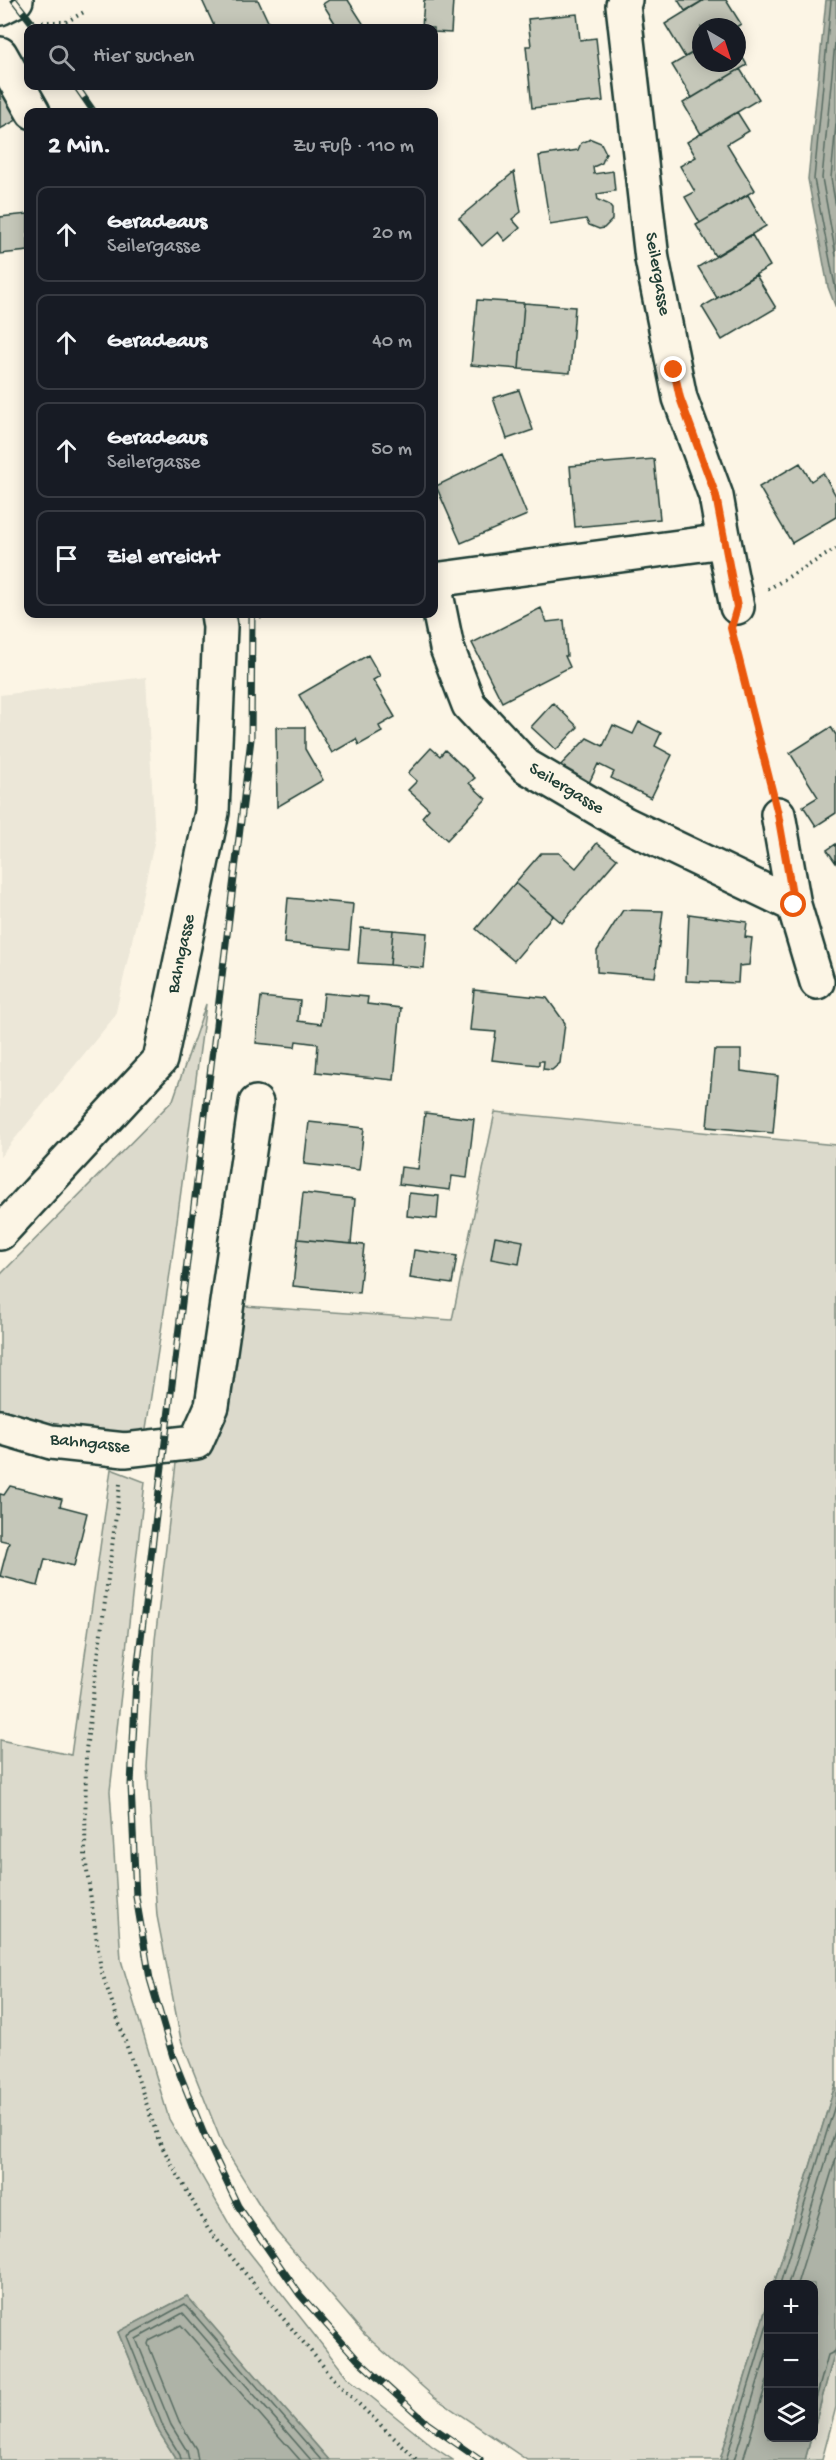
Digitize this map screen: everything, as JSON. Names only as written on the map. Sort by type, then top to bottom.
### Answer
[{"type":"street","name":"Seilergasse","points":[[625,0],[624,16],[652,259],[680,398],[716,496],[737,607]]},
{"type":"street","points":[[0,8],[26,11]]},
{"type":"street","points":[[0,54],[31,108]]},
{"type":"street","name":"Seilergasse","points":[[438,581],[724,541]]},
{"type":"street","name":"Seilergasse","points":[[438,602],[447,648],[469,705],[526,766],[625,824],[794,905]]},
{"type":"street","name":"Bahngasse","points":[[0,1233],[160,1060],[212,812],[219,620]]},
{"type":"street","points":[[778,814],[794,905],[817,982]]},
{"type":"street","name":"Bahngasse","points":[[0,1427],[51,1442],[125,1450],[196,1442],[212,1406],[256,1102]]},
{"type":"path","points":[[26,11],[66,22],[84,12]]},
{"type":"path","points":[[778,814],[731,628],[737,607],[836,549]]},
{"type":"path","points":[[219,620],[261,618]]},
{"type":"path","points":[[125,1450],[86,1750],[85,1857],[101,1970],[159,2141],[208,2229],[340,2386],[417,2460]]},
{"type":"shaded area","points":[[146,677],[155,839],[115,1016],[0,1157],[0,695]]},
{"type":"shaded area","points":[[206,1004],[170,1273],[145,1435],[56,1426],[0,1411],[0,1275],[173,1100]]},
{"type":"shaded area","points":[[495,1112],[836,1145],[836,2082],[775,2280],[764,2280],[764,2315],[720,2460],[527,2460],[434,2397],[365,2335],[276,2231],[223,2146],[181,2040],[157,1916],[147,1767],[155,1640],[176,1463],[208,1446],[225,1402],[244,1306],[452,1320]]},
{"type":"shaded area","points":[[111,1469],[145,1482],[110,1791],[121,1960],[169,2119],[235,2234],[348,2378],[432,2446],[453,2460],[329,2460],[187,2296],[118,2332],[159,2432],[177,2460],[0,2460],[0,1740],[71,1755]]},
{"type":"shaded area","points":[[836,2347],[836,2407],[822,2460],[805,2460],[810,2442],[818,2442],[818,2413]]},
{"type":"water","points":[[826,0],[836,0],[836,308],[828,287],[808,179]]},
{"type":"water","points":[[836,2082],[836,2347],[818,2413],[818,2280],[775,2280]]},
{"type":"water","points":[[187,2296],[329,2460],[177,2460],[159,2432],[118,2332]]},
{"type":"water","points":[[764,2315],[764,2442],[810,2442],[805,2460],[720,2460]]},
{"type":"building","points":[[202,0],[258,0],[269,24],[213,24]]},
{"type":"building","points":[[329,0],[348,0],[363,24],[336,24],[323,4]]},
{"type":"building","points":[[424,0],[453,0],[451,33],[438,32],[438,24],[422,24]]},
{"type":"building","points":[[678,0],[704,0],[685,11]]},
{"type":"building","points":[[704,0],[726,0],[737,18],[692,18],[692,53],[685,57],[665,24]]},
{"type":"building","points":[[577,14],[580,40],[596,38],[603,101],[532,108],[526,46],[531,46],[528,19]]},
{"type":"building","points":[[692,53],[692,72],[735,72],[692,98],[672,65]]},
{"type":"building","points":[[735,72],[742,72],[759,99],[701,134],[683,103]]},
{"type":"building","points":[[0,74],[24,112],[24,116],[0,129]]},
{"type":"building","points":[[737,112],[749,131],[727,144],[755,190],[700,223],[685,197],[695,192],[680,166],[696,157],[687,142]]},
{"type":"building","points":[[591,139],[601,143],[606,153],[602,163],[593,167],[594,174],[613,171],[615,191],[597,194],[598,200],[608,204],[612,209],[612,220],[604,228],[599,229],[589,225],[586,219],[550,225],[539,156],[578,150],[581,143]]},
{"type":"building","points":[[514,172],[521,212],[512,219],[520,228],[505,241],[498,232],[482,246],[459,218]]},
{"type":"building","points":[[748,195],[766,226],[715,256],[696,225]]},
{"type":"building","points":[[24,214],[24,251],[0,254],[0,217]]},
{"type":"building","points":[[752,235],[770,266],[717,298],[698,267]]},
{"type":"building","points":[[756,275],[776,308],[722,340],[702,307]]},
{"type":"building","points":[[477,300],[524,303],[519,369],[471,365]]},
{"type":"building","points":[[524,303],[575,307],[570,373],[519,369]]},
{"type":"building","points":[[519,390],[533,430],[507,439],[493,398]]},
{"type":"building","points":[[502,454],[527,515],[461,543],[438,491],[438,485]]},
{"type":"building","points":[[654,459],[660,519],[575,527],[570,466]]},
{"type":"building","points":[[800,463],[811,481],[823,473],[836,496],[836,517],[792,543],[759,487]]},
{"type":"building","points":[[541,608],[547,622],[564,620],[567,656],[565,656],[570,667],[502,702],[472,643]]},
{"type":"building","points":[[368,655],[380,676],[373,680],[395,717],[379,726],[382,732],[359,745],[356,739],[332,753],[299,695]]},
{"type":"building","points":[[553,703],[578,727],[556,750],[531,727]]},
{"type":"building","points":[[639,722],[661,733],[655,746],[672,755],[651,798],[611,778],[614,772],[598,764],[589,783],[557,769],[587,738],[603,746],[613,725],[633,734]]},
{"type":"building","points":[[276,727],[305,727],[305,749],[323,780],[277,807]]},
{"type":"building","points":[[831,727],[836,735],[836,813],[816,826],[803,806],[818,797],[790,753]]},
{"type":"building","points":[[431,748],[440,756],[445,750],[475,778],[469,783],[486,799],[447,840],[422,817],[429,809],[408,790],[417,781],[408,773]]},
{"type":"building","points":[[597,843],[617,859],[562,923],[515,883],[541,853],[559,853],[576,868]]},
{"type":"building","points":[[836,844],[836,863],[827,850]]},
{"type":"building","points":[[515,883],[553,915],[514,961],[476,929]]},
{"type":"building","points":[[288,898],[353,904],[349,949],[284,943]]},
{"type":"building","points":[[623,910],[663,911],[655,977],[597,972],[597,951]]},
{"type":"building","points":[[689,914],[747,922],[745,937],[752,938],[749,965],[739,966],[738,983],[686,981]]},
{"type":"building","points":[[361,928],[393,930],[390,965],[358,963]]},
{"type":"building","points":[[393,930],[427,933],[424,968],[390,965]]},
{"type":"building","points":[[474,990],[547,998],[565,1023],[560,1063],[552,1070],[543,1069],[544,1061],[539,1061],[539,1065],[492,1060],[496,1032],[470,1030]]},
{"type":"building","points":[[324,993],[368,997],[367,1004],[401,1008],[394,1080],[316,1072],[318,1044],[296,1041],[295,1047],[256,1043],[261,997],[300,1001],[298,1021],[321,1024]]},
{"type":"building","points":[[714,1050],[741,1050],[741,1071],[778,1076],[773,1133],[707,1127]]},
{"type":"building","points":[[425,1113],[474,1119],[467,1178],[452,1176],[450,1190],[399,1184],[401,1167],[418,1169]]},
{"type":"building","points":[[309,1122],[364,1128],[359,1170],[304,1164]]},
{"type":"building","points":[[303,1193],[355,1199],[351,1244],[298,1239]]},
{"type":"building","points":[[409,1193],[439,1196],[437,1219],[407,1216]]},
{"type":"building","points":[[495,1236],[523,1241],[519,1264],[491,1259]]},
{"type":"building","points":[[298,1239],[364,1245],[359,1293],[293,1286]]},
{"type":"building","points":[[414,1250],[457,1256],[452,1284],[410,1278]]},
{"type":"building","points":[[10,1486],[62,1499],[60,1506],[87,1513],[74,1566],[45,1559],[38,1586],[0,1576],[9,1542],[0,1540],[0,1494],[4,1495]]},
{"type":"railway","points":[[14,0],[33,24]]},
{"type":"railway","points":[[79,90],[91,108]]},
{"type":"railway","points":[[252,618],[251,739],[136,1679],[131,1785],[136,1897],[150,1979],[173,2057],[203,2132],[238,2206],[300,2295],[357,2359],[427,2423],[480,2460]]},
{"type":"route","points":[[674,370],[680,398],[716,496],[737,607],[731,628],[778,814],[794,905]]}]
